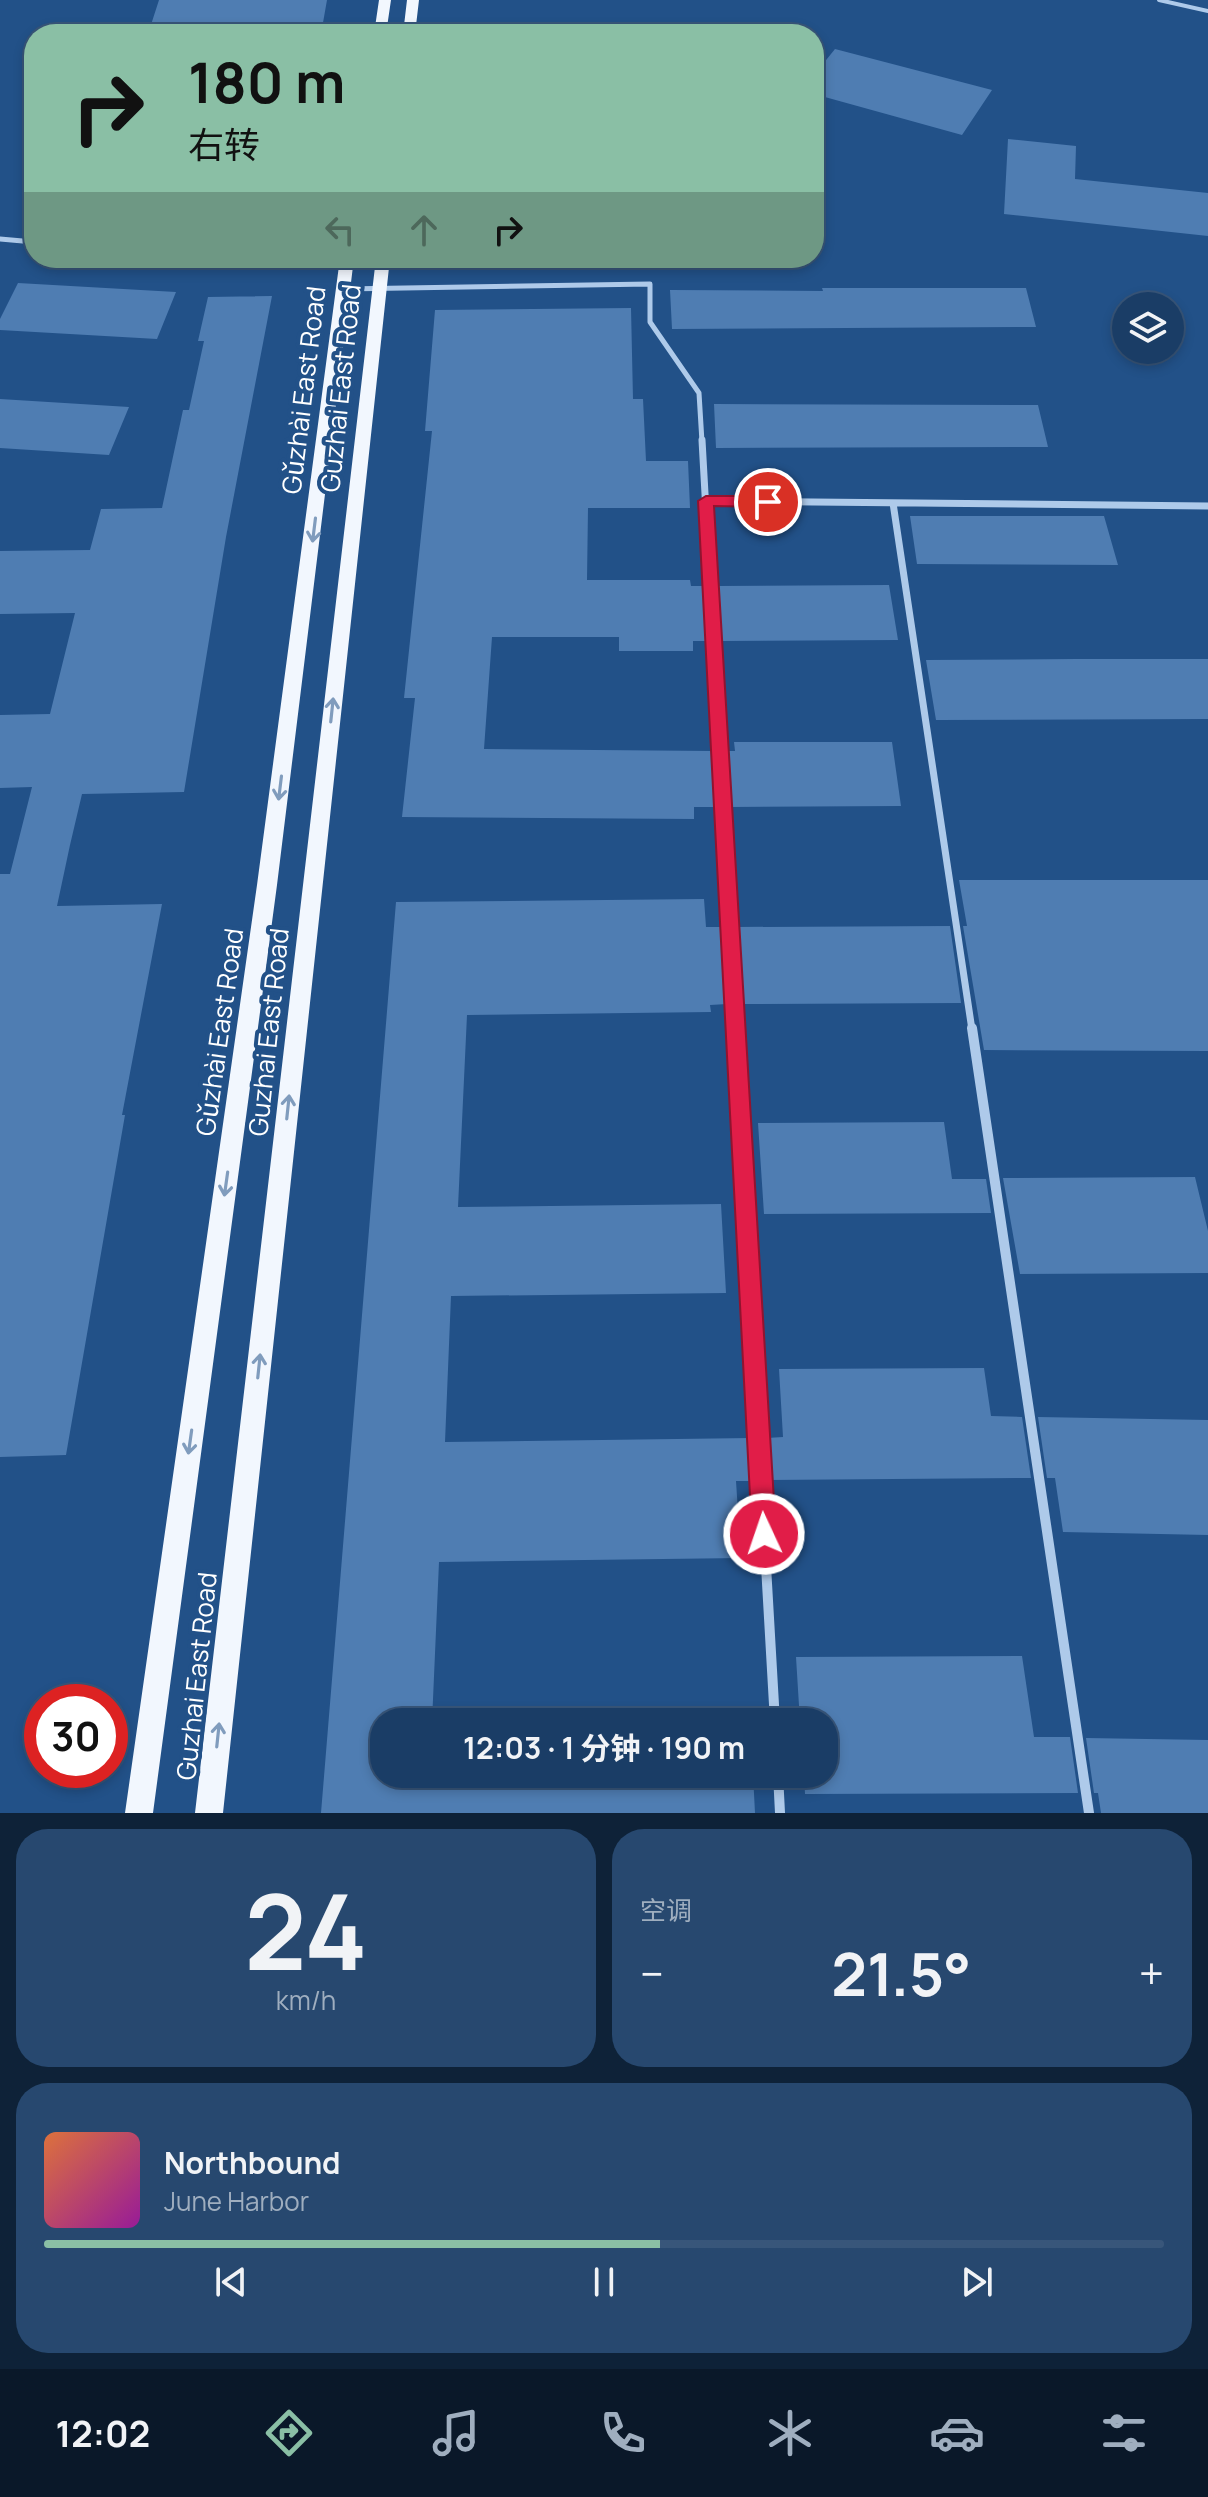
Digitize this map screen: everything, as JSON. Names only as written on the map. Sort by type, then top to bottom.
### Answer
[{"type":"main road","points":[[381,24],[385,0]]},
{"type":"main road","points":[[410,24],[413,0]]},
{"type":"main road","name":"Gǔzhài East Road","points":[[139,1813],[267,885],[346,268]]},
{"type":"main road","name":"Guzhai East Road","points":[[209,1813],[382,268]]},
{"type":"street","points":[[0,239],[24,241]]},
{"type":"street","points":[[344,289],[650,284],[650,322],[699,393],[774,1708]]},
{"type":"street","points":[[706,501],[1208,506]]},
{"type":"street","points":[[893,503],[1089,1813]]},
{"type":"street","points":[[779,1788],[780,1813]]},
{"type":"lane","points":[[1159,0],[1208,11]]},
{"type":"building","points":[[159,0],[327,0],[323,24],[151,24]]},
{"type":"building","points":[[835,49],[992,90],[962,135],[824,97],[824,63]]},
{"type":"building","points":[[1008,139],[1076,146],[1075,179],[1208,193],[1208,236],[1004,214]]},
{"type":"building","points":[[18,283],[176,292],[157,339],[0,330],[0,319]]},
{"type":"building","points":[[822,288],[1026,288],[1036,327],[672,329],[670,290],[823,291]]},
{"type":"building","points":[[272,296],[226,537],[184,792],[82,794],[70,845],[57,906],[162,904],[122,1115],[125,1115],[66,1455],[0,1457],[0,874],[10,874],[32,787],[0,788],[0,715],[50,714],[75,613],[0,614],[0,551],[90,550],[101,509],[162,508],[183,410],[189,410],[204,341],[198,341],[208,297]]},
{"type":"building","points":[[631,308],[633,399],[643,399],[646,461],[688,461],[690,508],[588,508],[587,580],[690,580],[691,586],[704,586],[707,641],[693,641],[693,651],[619,651],[619,637],[492,637],[484,749],[713,751],[716,807],[694,807],[694,819],[402,817],[415,698],[404,698],[432,431],[425,431],[435,310]]},
{"type":"building","points":[[0,399],[129,407],[109,455],[0,448]]},
{"type":"building","points":[[714,404],[1038,405],[1048,447],[716,448]]},
{"type":"building","points":[[910,516],[1104,516],[1118,565],[917,564]]},
{"type":"building","points":[[889,585],[898,640],[720,641],[717,586]]},
{"type":"building","points":[[1208,659],[1208,719],[936,720],[926,660]]},
{"type":"building","points":[[734,742],[892,742],[901,806],[729,807],[726,751],[735,751]]},
{"type":"building","points":[[959,880],[1208,880],[1208,1051],[984,1050],[963,926],[967,926]]},
{"type":"building","points":[[704,899],[706,927],[723,927],[727,1004],[710,1005],[711,1012],[467,1015],[458,1207],[721,1204],[726,1293],[451,1296],[445,1442],[751,1438],[753,1481],[736,1481],[741,1558],[439,1562],[433,1708],[370,1708],[370,1788],[754,1788],[755,1813],[321,1813],[396,902]]},
{"type":"building","points":[[950,926],[961,1003],[740,1004],[736,927]]},
{"type":"building","points":[[944,1122],[952,1179],[986,1179],[991,1213],[764,1214],[758,1123]]},
{"type":"building","points":[[1195,1177],[1208,1231],[1208,1273],[1020,1274],[1003,1178]]},
{"type":"building","points":[[984,1368],[991,1416],[1022,1417],[1031,1478],[769,1480],[767,1438],[783,1437],[779,1369]]},
{"type":"building","points":[[1038,1417],[1208,1420],[1208,1535],[1063,1532],[1055,1478],[1047,1478]]},
{"type":"building","points":[[1022,1656],[1034,1737],[1070,1737],[1078,1793],[805,1794],[805,1788],[838,1788],[838,1708],[799,1708],[796,1657]]},
{"type":"building","points":[[1086,1738],[1208,1740],[1208,1813],[1101,1813],[1098,1793],[1094,1793]]},
{"type":"route","points":[[764,1534],[706,501],[768,502]]}]
